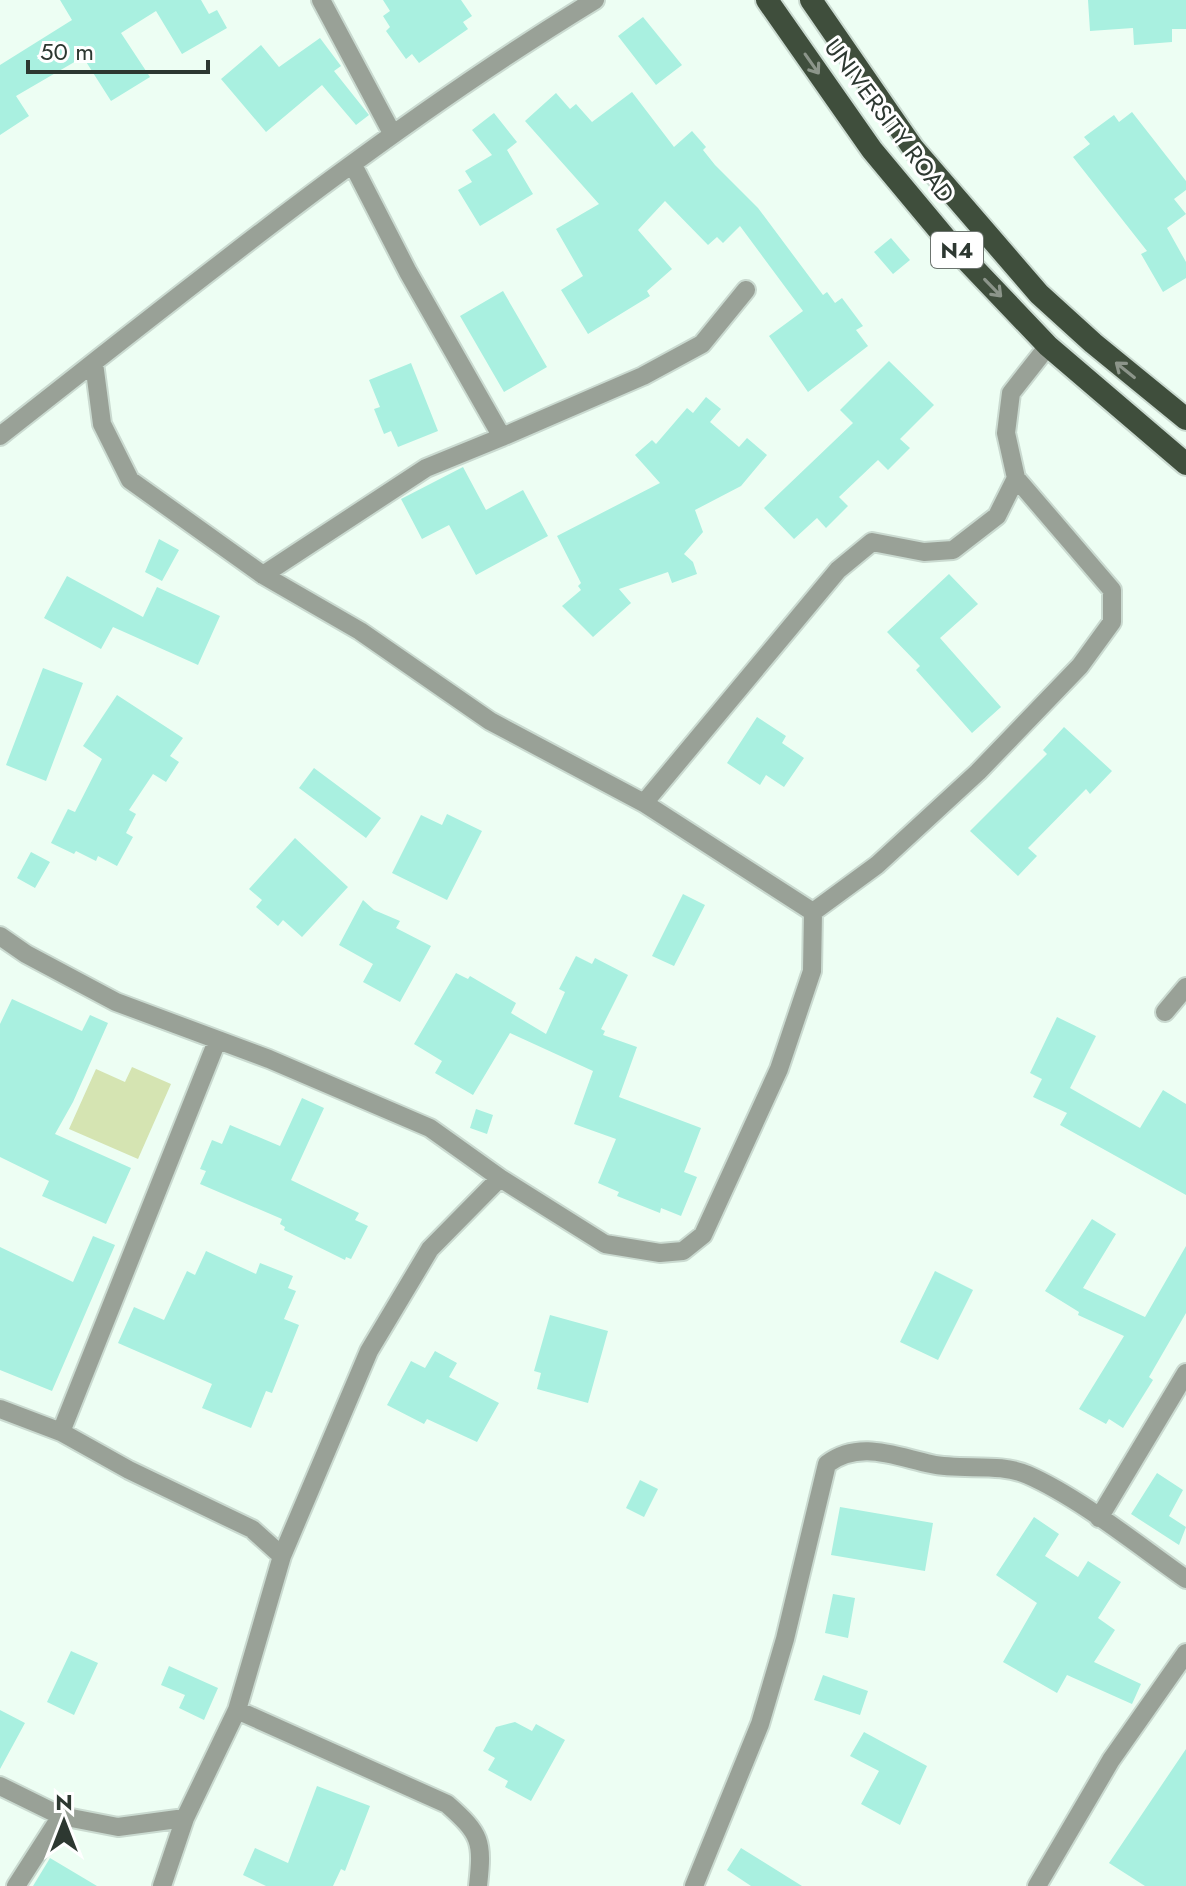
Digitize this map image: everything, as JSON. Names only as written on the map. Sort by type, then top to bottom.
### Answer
[{"type":"highway","name":"UNIVERSITY ROAD","points":[[767,0],[872,150],[947,240],[1048,346],[1186,464]]},
{"type":"highway","name":"UNIVERSITY ROAD","points":[[811,0],[913,148],[1039,294],[1186,419]]},
{"type":"street","points":[[321,0],[392,133]]},
{"type":"street","points":[[0,436],[392,133],[519,46],[595,0]]},
{"type":"street","points":[[353,165],[408,272],[502,437]]},
{"type":"street","points":[[263,575],[426,468],[643,376],[702,344],[746,290]]},
{"type":"street","points":[[813,912],[877,865],[978,772],[1080,666],[1112,622],[1112,590],[1016,478],[1006,433],[1011,393],[1048,346]]},
{"type":"street","points":[[94,363],[102,424],[130,480],[263,575],[360,631],[490,721],[644,803],[813,912]]},
{"type":"street","points":[[644,803],[838,570],[872,542],[924,552],[953,550],[997,516],[1016,478]]},
{"type":"street","points":[[0,936],[26,954],[116,1002],[430,1128],[500,1178],[605,1244],[660,1253],[683,1251],[703,1235],[779,1069],[812,971],[813,912]]},
{"type":"street","points":[[1165,1012],[1186,987]]},
{"type":"street","points":[[61,1432],[217,1041]]},
{"type":"street","points":[[162,1886],[185,1818],[237,1710],[282,1556],[369,1351],[430,1249],[500,1178]]},
{"type":"street","points":[[1099,1518],[1186,1373]]},
{"type":"street","points":[[0,1409],[61,1432],[129,1470],[252,1529],[282,1556]]},
{"type":"street","points":[[694,1886],[760,1724],[785,1639],[827,1464],[843,1452],[860,1449],[941,1466],[1026,1474],[1099,1518],[1186,1579]]},
{"type":"street","points":[[1037,1886],[1111,1760],[1186,1653]]},
{"type":"street","points":[[237,1710],[447,1804],[475,1828],[482,1852],[478,1886]]},
{"type":"street","points":[[0,1786],[61,1816],[118,1827],[185,1818]]},
{"type":"street","points":[[16,1886],[61,1816]]},
{"type":"green space","points":[[132,1067],[171,1084],[138,1159],[69,1129],[96,1069],[125,1082]]},
{"type":"building","points":[[60,0],[201,0],[209,14],[217,10],[227,28],[182,54],[156,11],[121,33],[150,77],[111,101],[83,57],[16,96],[29,116],[0,135],[0,65],[72,20]]},
{"type":"building","points":[[383,0],[461,0],[472,16],[463,22],[468,29],[419,63],[412,54],[406,59],[386,31],[390,27],[383,16],[390,11]]},
{"type":"building","points":[[1088,0],[1186,0],[1186,29],[1172,29],[1172,42],[1134,45],[1133,28],[1090,31]]},
{"type":"building","points":[[643,17],[682,65],[656,85],[618,36]]},
{"type":"building","points":[[320,38],[341,66],[334,71],[369,115],[356,125],[322,85],[266,132],[221,79],[261,45],[279,67]]},
{"type":"building","points":[[632,92],[674,147],[692,131],[706,147],[703,150],[715,165],[758,208],[823,295],[827,292],[835,303],[842,298],[863,326],[856,330],[868,346],[808,392],[769,336],[803,311],[740,226],[723,243],[717,237],[708,245],[665,201],[638,230],[672,269],[647,291],[650,296],[588,334],[561,290],[583,276],[556,229],[599,204],[525,121],[556,93],[570,109],[576,104],[592,122]]},
{"type":"building","points":[[1132,112],[1186,181],[1186,190],[1174,199],[1186,214],[1167,228],[1186,262],[1186,278],[1163,292],[1141,254],[1147,251],[1073,157],[1090,144],[1084,137],[1114,115],[1119,122]]},
{"type":"building","points":[[494,113],[517,142],[507,150],[533,194],[480,226],[458,190],[472,182],[465,171],[492,155],[472,130]]},
{"type":"building","points":[[891,238],[910,260],[893,274],[874,252]]},
{"type":"building","points":[[503,291],[547,367],[504,392],[460,316]]},
{"type":"building","points":[[889,361],[934,405],[900,439],[910,448],[888,470],[878,460],[839,497],[848,506],[826,528],[817,518],[794,539],[764,508],[853,423],[840,410]]},
{"type":"building","points":[[411,363],[438,431],[398,447],[391,431],[384,434],[374,409],[380,407],[369,380]]},
{"type":"building","points":[[706,397],[721,409],[710,422],[739,447],[747,438],[767,455],[741,486],[695,510],[703,532],[684,554],[693,562],[697,574],[672,583],[668,572],[619,589],[631,603],[593,637],[562,606],[581,590],[578,586],[581,583],[557,536],[660,483],[635,455],[652,440],[656,444],[687,408],[693,413]]},
{"type":"building","points":[[463,467],[486,510],[523,490],[548,536],[476,575],[449,525],[422,539],[401,499]]},
{"type":"building","points":[[159,539],[179,550],[162,581],[145,572]]},
{"type":"building","points":[[949,574],[978,604],[940,638],[1001,707],[972,733],[916,670],[920,666],[887,632]]},
{"type":"building","points":[[67,576],[143,617],[157,587],[220,616],[198,665],[113,627],[101,649],[44,618]]},
{"type":"building","points":[[43,668],[83,683],[46,781],[6,765]]},
{"type":"building","points":[[117,695],[183,738],[170,756],[179,762],[166,782],[153,774],[129,810],[136,814],[126,833],[133,837],[117,866],[98,856],[96,861],[51,843],[68,809],[75,812],[102,759],[83,746]]},
{"type":"building","points":[[757,717],[786,736],[782,743],[804,758],[784,787],[766,775],[760,785],[727,763]]},
{"type":"building","points":[[1064,727],[1112,771],[1090,794],[1086,789],[1028,848],[1037,856],[1018,876],[970,831],[1047,754],[1043,750]]},
{"type":"building","points":[[314,768],[381,818],[366,838],[299,788]]},
{"type":"building","points":[[447,814],[482,831],[447,900],[392,873],[421,815],[442,825]]},
{"type":"building","points":[[295,838],[348,887],[302,937],[283,920],[278,926],[256,907],[262,900],[249,889]]},
{"type":"building","points":[[31,852],[50,862],[35,888],[17,878]]},
{"type":"building","points":[[683,894],[705,905],[674,966],[652,956]]},
{"type":"building","points":[[363,900],[374,910],[400,921],[396,928],[431,946],[400,1002],[363,982],[373,964],[339,945]]},
{"type":"building","points":[[576,956],[592,964],[595,958],[628,975],[601,1029],[605,1031],[603,1035],[637,1047],[619,1097],[701,1128],[684,1172],[697,1177],[681,1216],[661,1208],[660,1213],[617,1196],[619,1192],[598,1183],[616,1139],[574,1124],[593,1071],[510,1033],[473,1095],[435,1073],[442,1061],[414,1044],[456,973],[468,979],[470,976],[516,1003],[511,1013],[546,1034],[565,992],[559,989]]},
{"type":"building","points":[[12,999],[82,1031],[90,1015],[108,1023],[73,1102],[55,1134],[131,1168],[106,1224],[42,1196],[49,1181],[0,1157],[0,1024]]},
{"type":"building","points":[[1057,1017],[1096,1036],[1070,1088],[1140,1128],[1163,1090],[1186,1104],[1186,1195],[1060,1125],[1067,1113],[1033,1097],[1042,1079],[1030,1073]]},
{"type":"building","points":[[302,1098],[324,1108],[291,1180],[359,1213],[355,1220],[368,1226],[351,1259],[346,1257],[345,1260],[284,1230],[285,1227],[280,1224],[282,1219],[200,1184],[206,1171],[200,1169],[212,1140],[222,1144],[230,1125],[280,1146]]},
{"type":"building","points":[[476,1109],[493,1115],[487,1134],[470,1128]]},
{"type":"building","points":[[1092,1219],[1116,1234],[1083,1288],[1145,1317],[1186,1246],[1186,1313],[1149,1377],[1153,1380],[1123,1428],[1109,1419],[1106,1424],[1079,1409],[1124,1336],[1078,1315],[1079,1312],[1045,1291]]},
{"type":"building","points":[[93,1236],[115,1245],[52,1391],[0,1370],[0,1247],[73,1282]]},
{"type":"building","points":[[206,1251],[256,1274],[260,1263],[293,1276],[288,1288],[296,1291],[284,1319],[299,1325],[272,1393],[266,1391],[251,1428],[202,1408],[212,1384],[118,1343],[134,1307],[164,1320],[187,1271],[195,1275]]},
{"type":"building","points":[[935,1271],[973,1290],[938,1360],[900,1342]]},
{"type":"building","points":[[550,1315],[608,1331],[588,1403],[537,1389],[541,1373],[534,1371]]},
{"type":"building","points":[[435,1351],[457,1363],[449,1377],[499,1403],[477,1442],[427,1419],[424,1424],[387,1405],[411,1361],[425,1368]]},
{"type":"building","points":[[1157,1473],[1183,1490],[1169,1516],[1186,1527],[1179,1545],[1131,1514]]},
{"type":"building","points":[[640,1480],[658,1489],[644,1517],[626,1508]]},
{"type":"building","points":[[840,1507],[933,1523],[925,1571],[831,1555]]},
{"type":"building","points":[[1034,1517],[1059,1534],[1045,1556],[1078,1577],[1088,1561],[1121,1582],[1098,1618],[1115,1630],[1094,1662],[1141,1684],[1132,1704],[1067,1675],[1057,1693],[1003,1662],[1037,1603],[996,1575]]},
{"type":"building","points":[[833,1594],[855,1598],[848,1638],[825,1633]]},
{"type":"building","points":[[71,1651],[98,1663],[74,1715],[47,1702]]},
{"type":"building","points":[[169,1666],[218,1688],[204,1720],[179,1708],[185,1695],[161,1685]]},
{"type":"building","points":[[823,1675],[868,1691],[860,1715],[814,1700]]},
{"type":"building","points":[[0,1710],[25,1723],[0,1769]]},
{"type":"building","points":[[515,1722],[532,1731],[536,1724],[565,1740],[531,1801],[505,1787],[508,1781],[488,1770],[495,1758],[483,1751],[496,1727]]},
{"type":"building","points":[[864,1732],[927,1766],[900,1825],[861,1804],[879,1771],[850,1756]]},
{"type":"building","points":[[1186,1749],[1186,1886],[1145,1886],[1109,1863]]},
{"type":"building","points":[[317,1786],[370,1806],[345,1871],[341,1869],[333,1886],[266,1886],[243,1875],[255,1848],[288,1863]]},
{"type":"building","points":[[741,1848],[802,1886],[751,1886],[727,1870]]},
{"type":"building","points":[[50,1858],[97,1886],[33,1886]]}]
